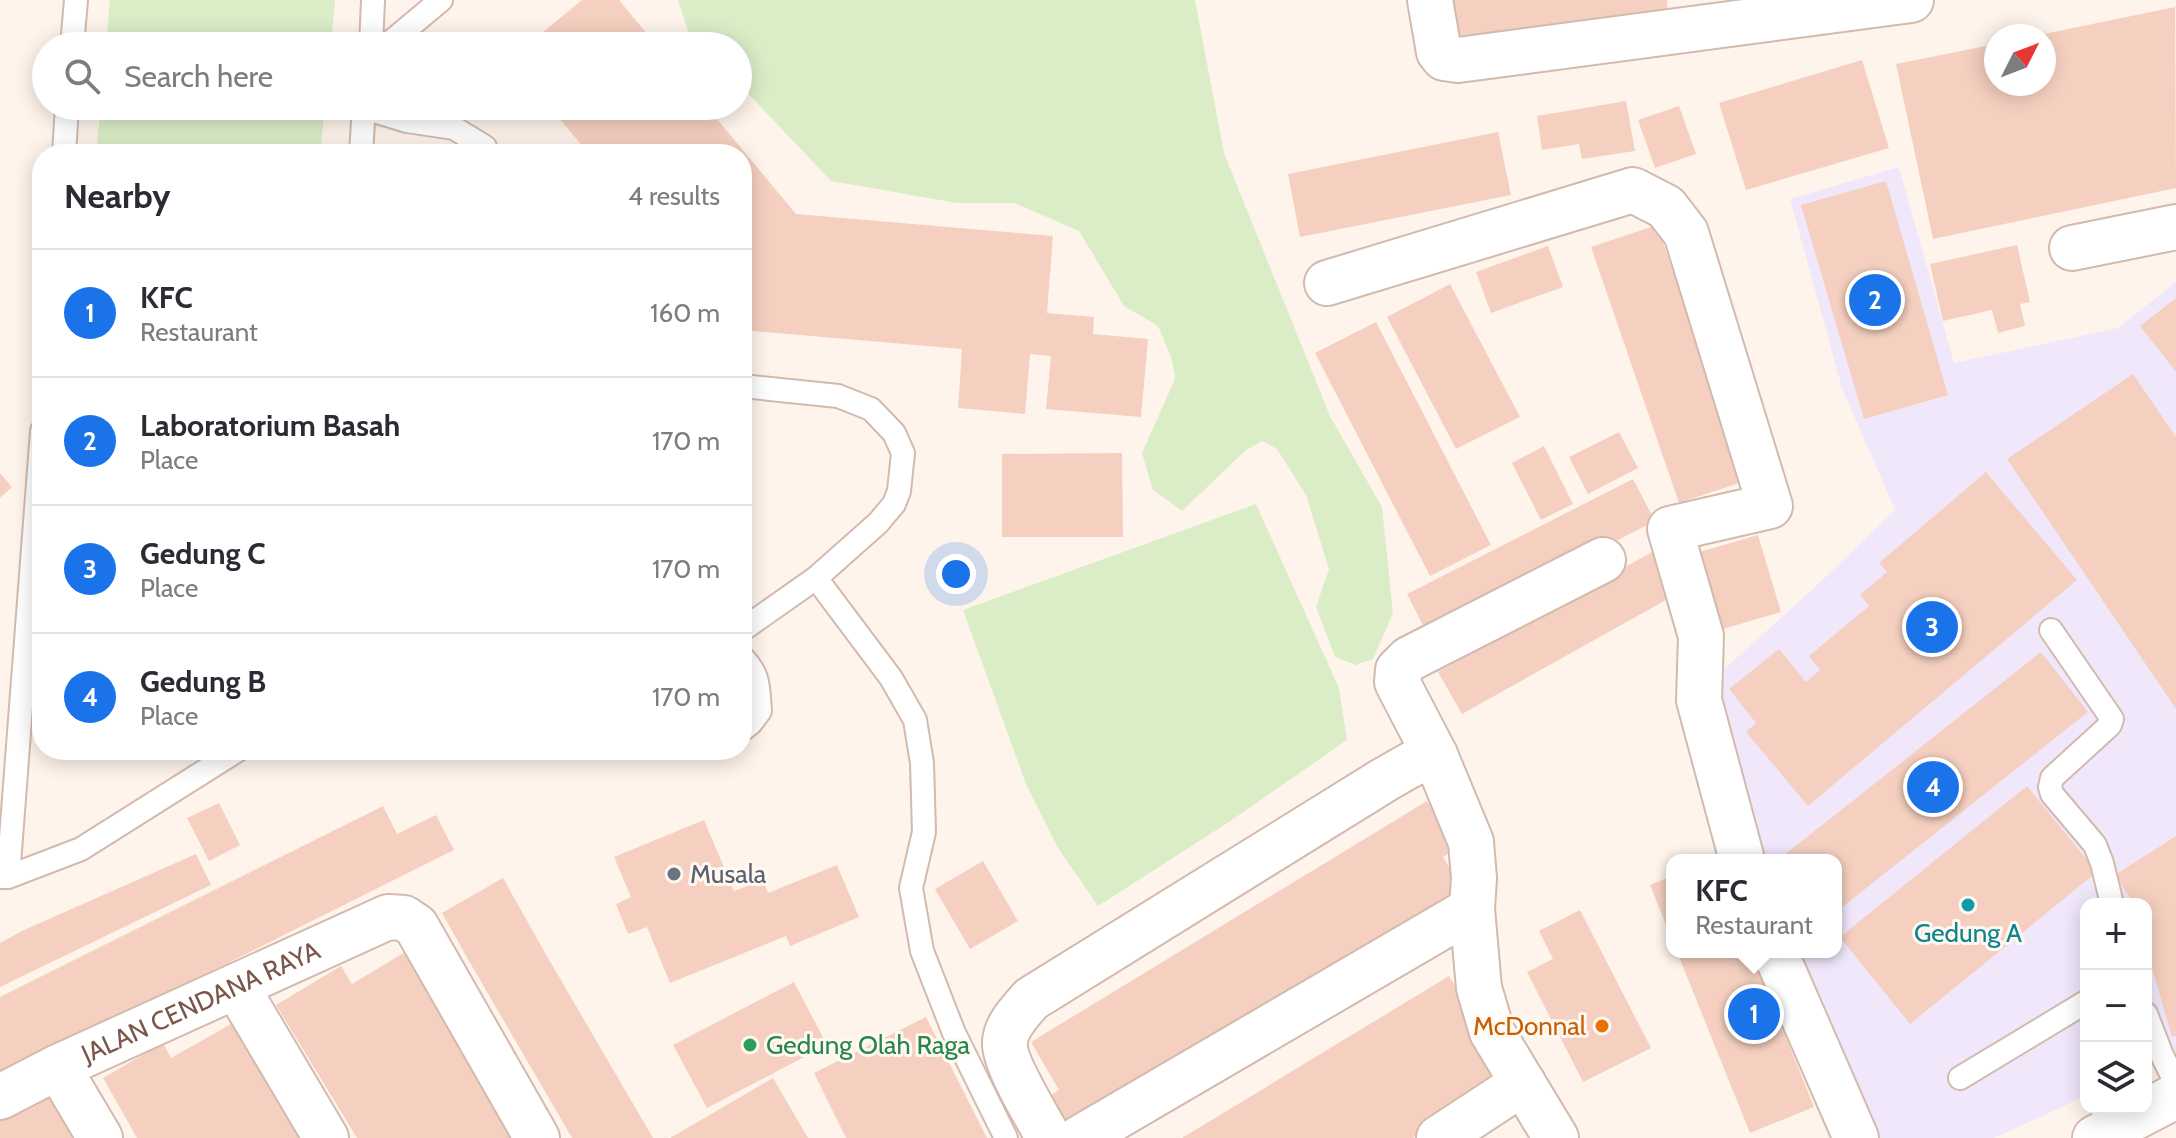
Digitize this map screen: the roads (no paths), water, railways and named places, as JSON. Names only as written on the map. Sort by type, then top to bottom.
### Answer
[{"type":"street","points":[[1430,0],[1439,52],[1444,58],[1458,60],[1710,13],[1911,0]]},
{"type":"street","points":[[1327,283],[1633,190],[1666,207],[1686,233],[1770,506],[1670,529],[1701,636],[1699,700],[1740,854]]},
{"type":"street","points":[[2072,248],[2176,227]]},
{"type":"street","points":[[1556,1138],[1492,1032],[1479,988],[1472,909],[1474,878],[1471,842],[1435,755],[1397,682],[1398,670],[1409,659],[1603,560]]},
{"type":"street","points":[[1049,1138],[1010,1064],[1004,1043],[1011,1024],[1031,999],[1384,780],[1435,755]]},
{"type":"street","points":[[1080,1138],[1472,909]]},
{"type":"street","name":"JALAN CENDANA RAYA","points":[[0,1097],[58,1067],[388,917],[404,918],[416,926],[537,1138]]},
{"type":"street","points":[[1778,958],[1856,1138]]},
{"type":"street","points":[[236,986],[326,1138]]},
{"type":"street","points":[[58,1067],[100,1138]]},
{"type":"street","points":[[1439,1138],[1523,1083]]},
{"type":"street","points":[[2095,1138],[2176,1096]]},
{"type":"lane","points":[[73,32],[76,0]]},
{"type":"lane","points":[[372,32],[373,0]]},
{"type":"lane","points":[[403,32],[441,0]]},
{"type":"lane","points":[[65,144],[66,120]]},
{"type":"lane","points":[[362,144],[363,120]]},
{"type":"lane","points":[[404,120],[454,128],[480,144]]},
{"type":"lane","points":[[752,387],[838,396],[871,409],[894,433],[903,453],[899,491],[894,504],[878,523],[816,578],[752,623]]},
{"type":"lane","points":[[32,548],[4,877],[81,849],[222,760]]},
{"type":"lane","points":[[816,578],[891,678],[915,720],[922,763],[924,832],[911,888],[922,951],[954,1033],[1006,1138]]},
{"type":"lane","points":[[2051,630],[2112,719],[2110,725],[2052,778],[2050,787],[2052,794],[2095,845],[2111,898]]},
{"type":"lane","points":[[752,667],[758,686],[760,711],[752,722]]},
{"type":"lane","points":[[1960,1078],[2080,1006]]},
{"type":"lane","points":[[2152,1030],[2176,1084]]},
{"type":"place","name":"Laboratorium Basah","points":[[1875,300]]},
{"type":"place","name":"Gedung C","points":[[1932,627]]},
{"type":"place","name":"Gedung B","points":[[1933,787]]},
{"type":"place","name":"Musala","points":[[674,874]]},
{"type":"place","name":"Gedung A","points":[[1968,905]]},
{"type":"place","name":"KFC","points":[[1754,1014]]},
{"type":"place","name":"McDonnal","points":[[1602,1026]]},
{"type":"place","name":"Gedung Olah Raga","points":[[750,1045]]}]
